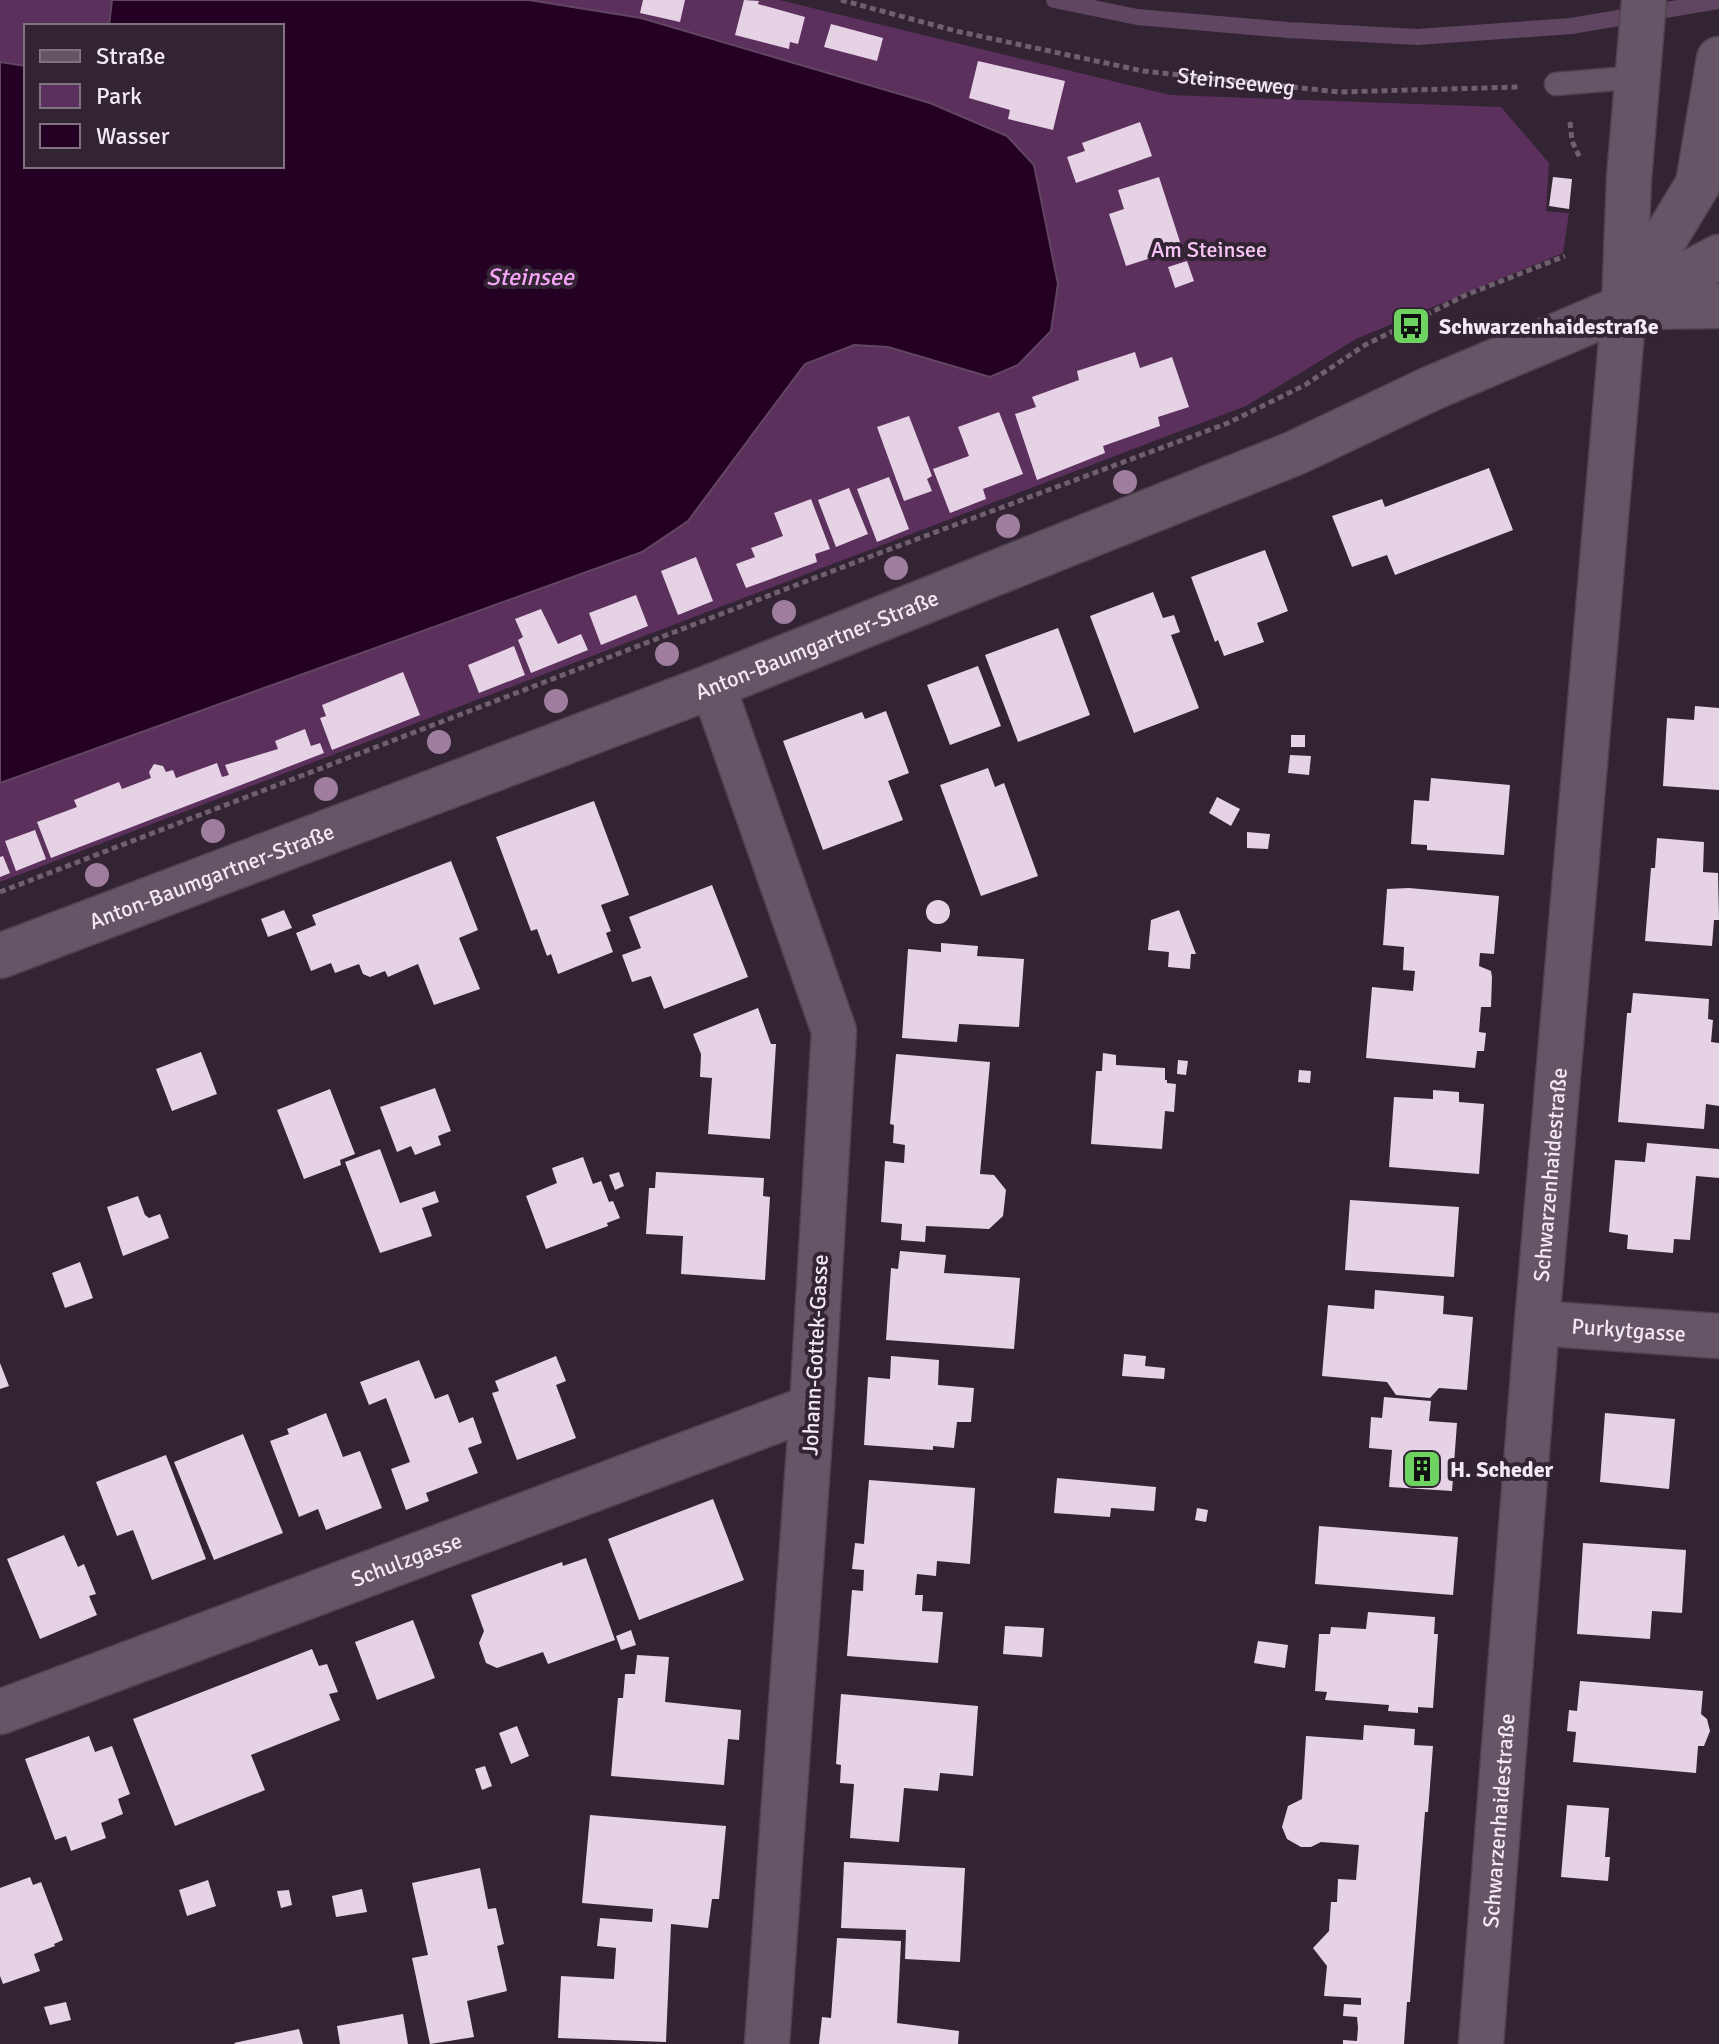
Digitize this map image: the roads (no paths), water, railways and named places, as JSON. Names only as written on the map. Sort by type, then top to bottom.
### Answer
[{"type":"street","name":"Schwarzenhaidestraße","points":[[1481,2044],[1537,1323],[1624,307],[1629,178],[1644,0]]},
{"type":"street","points":[[1624,307],[1698,184],[1719,59]]},
{"type":"street","name":"Anton-Baumgartner-Straße","points":[[0,956],[713,686],[1295,453],[1432,388],[1624,307],[1719,257]]},
{"type":"street","name":"Anton-Baumgartner-Straße","points":[[1624,307],[1719,306]]},
{"type":"street","name":"Johann-Gottek-Gasse","points":[[713,686],[834,1031],[812,1407],[767,2044]]},
{"type":"street","name":"Purkytgasse","points":[[1537,1323],[1719,1336]]},
{"type":"street","name":"Schulzgasse","points":[[0,1712],[812,1407]]},
{"type":"lane","points":[[1556,84],[1640,70]]},
{"type":"water","name":"Steinsee","points":[[112,0],[529,0],[641,18],[930,103],[1007,136],[1034,165],[1058,284],[1051,331],[1018,365],[990,377],[888,347],[854,345],[805,364],[688,521],[642,552],[0,783],[0,62],[24,66],[24,168],[284,168],[284,24],[109,24]]},
{"type":"waterway","points":[[1054,0],[1137,17],[1417,37],[1571,26],[1719,1]]},
{"type":"place","name":"Schwarzenhaidestraße","points":[[1411,326]]},
{"type":"place","name":"H. Scheder","points":[[1422,1469]]},
{"type":"park label","name":"Am Steinsee","points":[[1209,249]]}]
